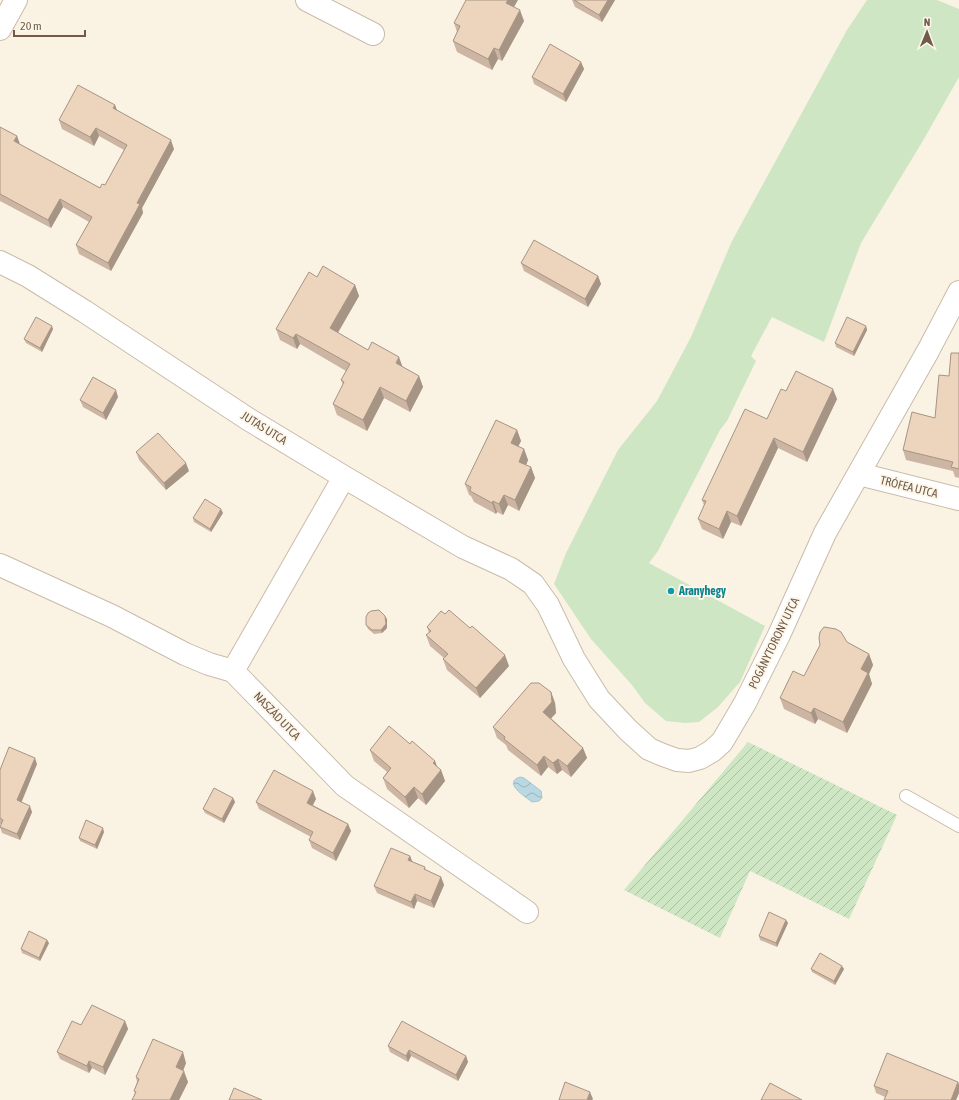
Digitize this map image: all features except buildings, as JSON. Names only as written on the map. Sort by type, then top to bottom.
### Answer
[{"type":"street","points":[[0,29],[16,0]]},
{"type":"street","points":[[307,0],[373,34]]},
{"type":"street","name":"JUTAS UTCA","points":[[0,262],[28,276],[248,419],[344,477],[463,547],[511,569],[534,584]]},
{"type":"street","name":"POGÁNYTORONY UTCA","points":[[534,584],[548,605],[574,659],[599,699],[628,730],[650,749],[663,756],[677,760],[689,761],[700,758],[712,751],[722,742],[744,703],[779,635],[825,533],[928,351],[959,292]]},
{"type":"street","name":"TRÓFEA UTCA","points":[[859,474],[959,499]]},
{"type":"street","points":[[233,671],[344,477]]},
{"type":"street","name":"NASZÁD UTCA","points":[[0,565],[112,616],[185,654],[233,671],[345,786],[527,912]]},
{"type":"lane","points":[[906,796],[959,826]]},
{"type":"green space","points":[[867,0],[937,0],[959,9],[959,77],[924,139],[861,243],[824,342],[772,317],[751,356],[756,361],[727,421],[720,430],[658,551],[649,563],[765,626],[740,682],[718,707],[699,722],[685,723],[666,721],[645,703],[632,685],[591,639],[554,584],[566,553],[618,450],[657,401],[691,337],[732,241],[847,30]]},
{"type":"green space","points":[[748,742],[897,815],[849,919],[750,871],[720,938],[624,890]]},
{"type":"water","points":[[520,777],[524,778],[541,791],[542,798],[539,801],[532,802],[517,790],[513,783]]},
{"type":"place","name":"Aranyhegy","points":[[671,591]]}]
